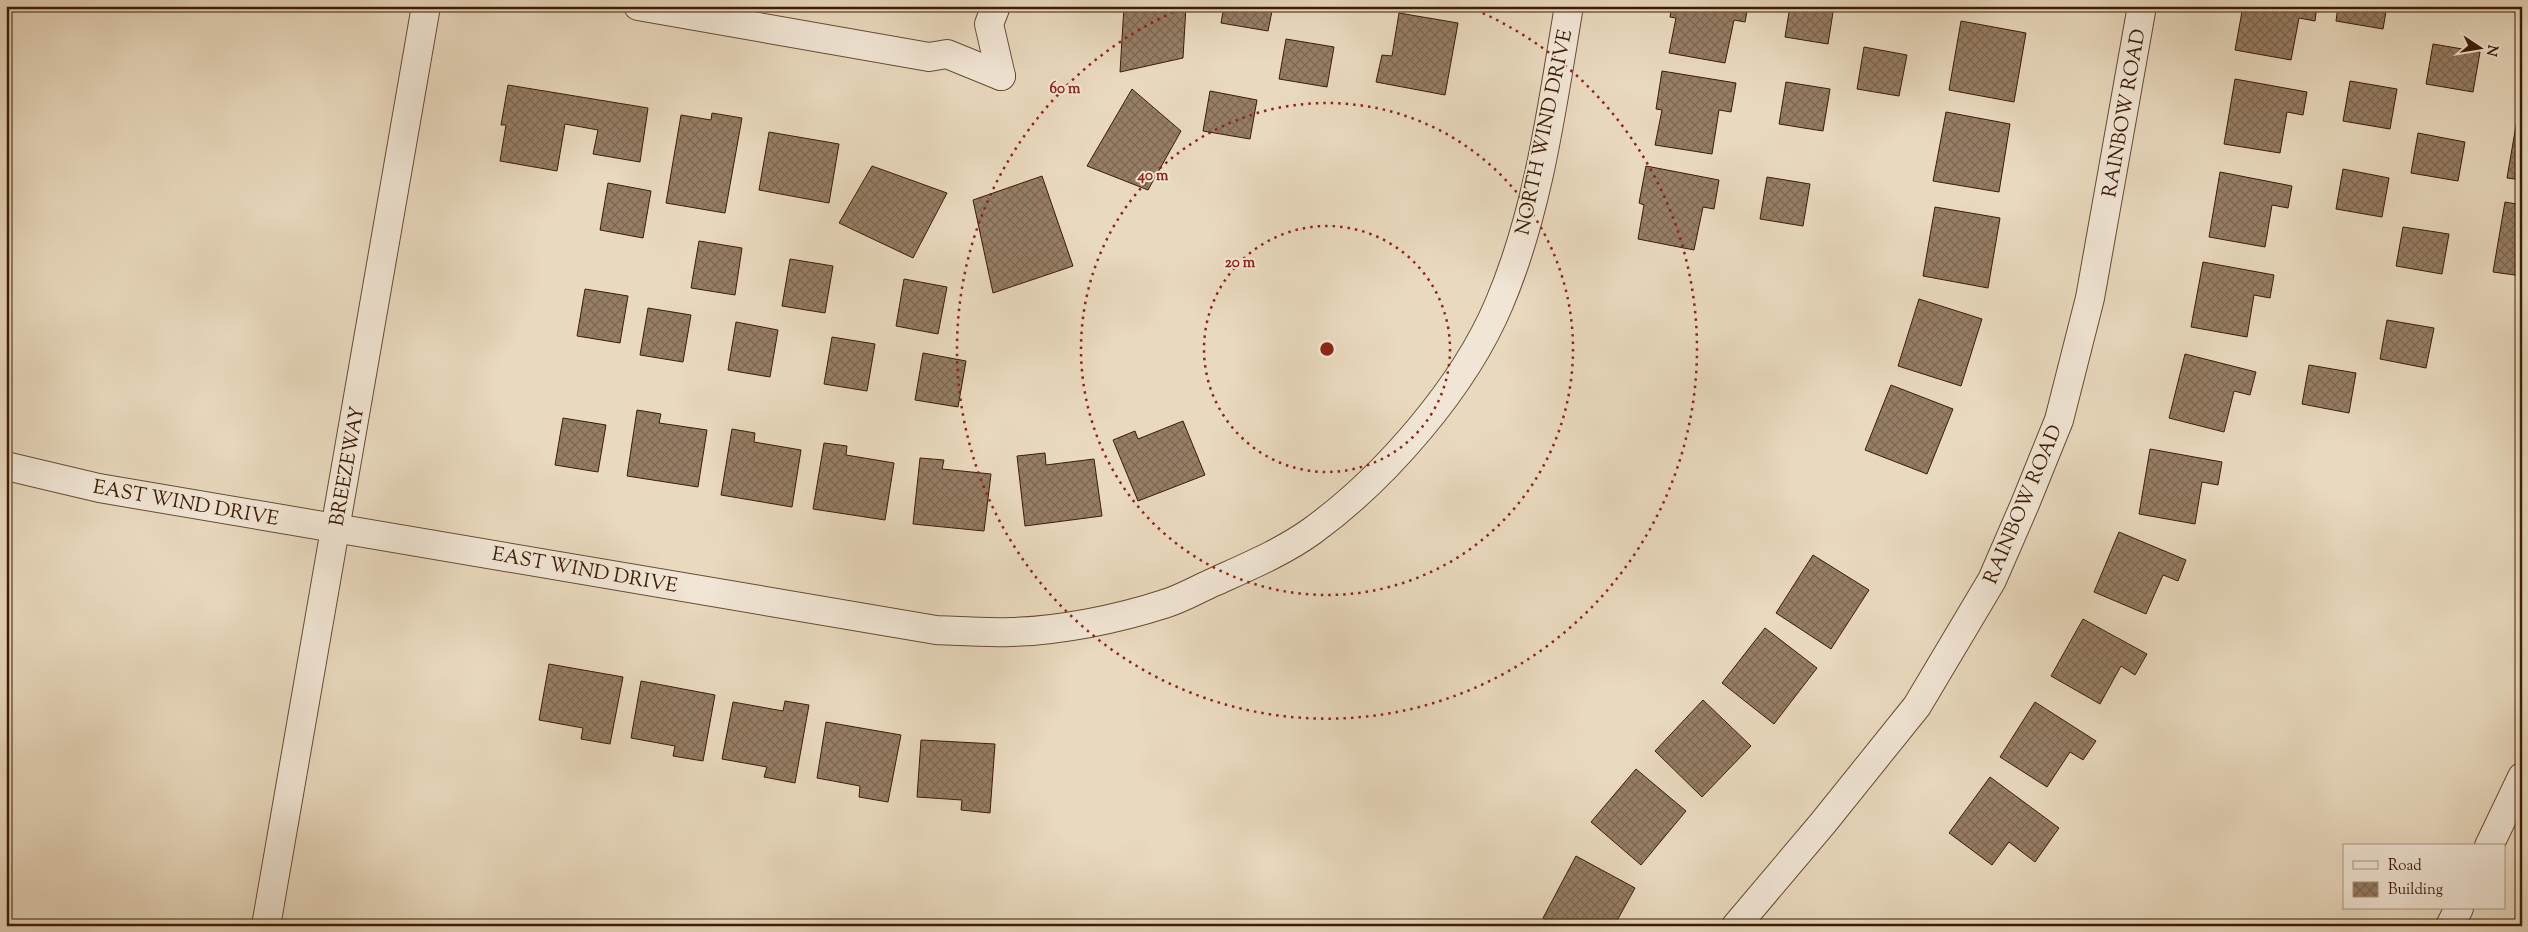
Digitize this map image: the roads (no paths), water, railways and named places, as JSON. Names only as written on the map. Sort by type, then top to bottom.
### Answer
[{"type":"street","name":"BREEZEWAY","points":[[266,926],[426,6]]},
{"type":"street","points":[[638,6],[929,57],[947,54],[1001,76],[989,24],[996,6]]},
{"type":"street","name":"NORTH WIND DRIVE","points":[[1166,604],[1241,570],[1311,532],[1368,485],[1420,428],[1462,372],[1498,306],[1518,250],[1535,191],[1569,6]]},
{"type":"street","name":"RAINBOW ROAD","points":[[1736,926],[1823,823],[1917,706],[1992,580],[2022,513],[2058,420],[2090,298],[2142,6]]},
{"type":"street","name":"EAST WIND DRIVE","points":[[6,466],[99,488],[936,630],[1012,632],[1079,624],[1166,604]]},
{"type":"street","points":[[2490,844],[2522,777]]},
{"type":"street","points":[[2450,926],[2458,910]]}]
